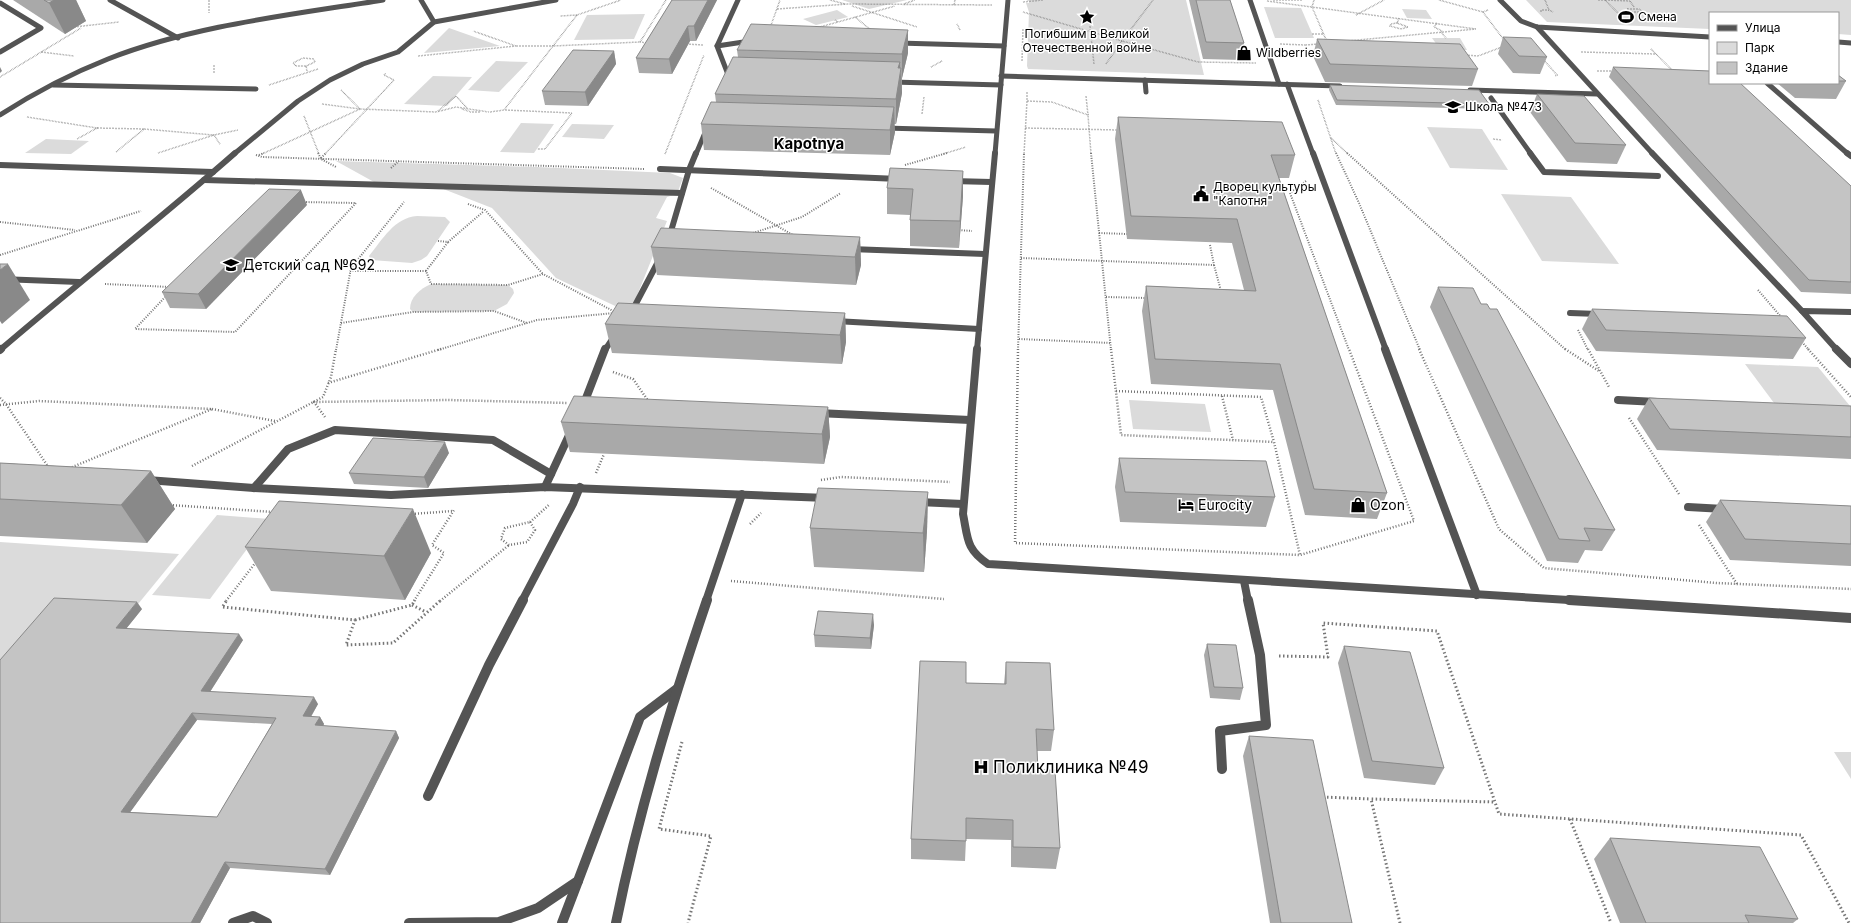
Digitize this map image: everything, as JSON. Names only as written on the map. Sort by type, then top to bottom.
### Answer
[{"type":"street","points":[[110,0],[178,38]]},
{"type":"street","points":[[0,115],[53,85],[124,53],[178,38],[270,19],[383,0]]},
{"type":"street","points":[[421,0],[434,22]]},
{"type":"street","points":[[0,350],[78,282],[204,180],[268,124],[298,101],[330,80],[350,70],[398,52],[434,22],[556,0]]},
{"type":"street","points":[[737,77],[728,80],[718,46],[738,0]]},
{"type":"street","points":[[1008,0],[963,504],[963,514],[968,541],[975,555],[988,564],[1476,596],[1851,618]]},
{"type":"street","points":[[1250,0],[1279,84]]},
{"type":"street","points":[[1500,0],[1515,18],[1527,25],[1537,28],[1709,37]]},
{"type":"street","points":[[0,3],[41,28],[0,52]]},
{"type":"street","points":[[1537,28],[1597,94],[1802,311],[1824,338],[1851,364]]},
{"type":"street","points":[[718,46],[758,40]]},
{"type":"street","points":[[1839,42],[1851,43]]},
{"type":"street","points":[[895,43],[1004,46]]},
{"type":"street","points":[[1002,76],[1279,84],[1288,88],[1350,86]]},
{"type":"street","points":[[1145,80],[1146,92]]},
{"type":"street","points":[[887,82],[1000,85]]},
{"type":"street","points":[[1768,84],[1851,156]]},
{"type":"street","points":[[53,85],[256,89]]},
{"type":"street","points":[[1288,88],[1476,596]]},
{"type":"street","points":[[1460,90],[1597,94]]},
{"type":"street","points":[[1491,98],[1544,172],[1658,176]]},
{"type":"street","points":[[675,242],[668,242],[688,173],[709,123]]},
{"type":"street","points":[[881,128],[996,131]]},
{"type":"street","points":[[0,165],[213,172]]},
{"type":"street","points":[[660,169],[688,173],[904,179]]},
{"type":"street","points":[[204,180],[682,193]]},
{"type":"street","points":[[942,180],[991,182]]},
{"type":"street","points":[[840,248],[985,254]]},
{"type":"street","points":[[641,311],[631,313],[664,249]]},
{"type":"street","points":[[0,279],[78,282]]},
{"type":"street","points":[[1802,311],[1851,312]]},
{"type":"street","points":[[1570,313],[1609,315]]},
{"type":"street","points":[[827,321],[978,329]]},
{"type":"street","points":[[585,406],[607,345],[620,328]]},
{"type":"street","points":[[1618,400],[1665,402]]},
{"type":"street","points":[[806,413],[970,420]]},
{"type":"street","points":[[545,487],[574,424]]},
{"type":"street","points":[[254,488],[288,449],[335,430],[493,440],[551,474]]},
{"type":"street","points":[[141,479],[254,488],[391,495],[545,487],[580,487],[837,498]]},
{"type":"street","points":[[428,796],[490,664],[573,504],[580,487]]},
{"type":"street","points":[[616,923],[628,867],[677,689],[742,494]]},
{"type":"street","points":[[908,502],[963,504]]},
{"type":"street","points":[[1688,507],[1734,510]]},
{"type":"street","points":[[1222,769],[1220,731],[1266,725],[1260,655],[1244,581]]},
{"type":"street","points":[[562,923],[640,717],[677,689]]},
{"type":"street","points":[[409,923],[499,922],[538,908],[578,881]]},
{"type":"street","points":[[233,923],[253,916],[267,923]]},
{"type":"path","points":[[553,16],[577,14],[621,0]]},
{"type":"path","points":[[640,42],[664,0]]},
{"type":"path","points":[[758,40],[769,30],[780,0]]},
{"type":"path","points":[[830,0],[872,12]]},
{"type":"path","points":[[816,28],[915,0]]},
{"type":"path","points":[[954,5],[956,0]]},
{"type":"path","points":[[1023,2],[1043,0]]},
{"type":"path","points":[[1104,66],[1153,0]]},
{"type":"path","points":[[1302,0],[1262,0],[1476,29],[1343,41]]},
{"type":"path","points":[[1305,45],[1328,43],[1312,7],[1314,0]]},
{"type":"path","points":[[1356,15],[1384,0]]},
{"type":"path","points":[[1439,0],[1483,12]]},
{"type":"path","points":[[1545,0],[1550,10]]},
{"type":"path","points":[[1598,0],[1630,1],[1634,8]]},
{"type":"path","points":[[1605,0],[1625,21]]},
{"type":"path","points":[[777,9],[848,4],[993,5]]},
{"type":"path","points":[[1301,8],[1306,6]]},
{"type":"path","points":[[1634,8],[1643,12],[1632,12],[1627,9],[1634,8]]},
{"type":"path","points":[[1023,12],[1198,62],[1261,63]]},
{"type":"path","points":[[1630,19],[1632,12]]},
{"type":"path","points":[[504,110],[577,14]]},
{"type":"path","points":[[1397,23],[1399,18]]},
{"type":"path","points":[[41,28],[82,27],[144,19]]},
{"type":"path","points":[[1401,29],[1408,27],[1397,23],[1391,24],[1390,26],[1401,29],[1410,35]]},
{"type":"path","points":[[1437,23],[1434,27],[1444,32]]},
{"type":"path","points":[[1090,26],[1094,66]]},
{"type":"path","points":[[0,77],[82,27]]},
{"type":"path","points":[[471,31],[516,46]]},
{"type":"path","points":[[1441,32],[1446,38]]},
{"type":"path","points":[[1312,34],[1324,34]]},
{"type":"path","points":[[1276,41],[1280,50]]},
{"type":"path","points":[[398,52],[413,56],[516,46],[647,43]]},
{"type":"path","points":[[685,44],[708,45]]},
{"type":"path","points":[[1278,44],[1319,45]]},
{"type":"path","points":[[1463,55],[1478,56],[1508,44]]},
{"type":"path","points":[[1650,49],[1675,73],[1667,72]]},
{"type":"path","points":[[41,52],[80,57]]},
{"type":"path","points":[[214,135],[220,144],[262,157],[660,169],[705,52]]},
{"type":"path","points":[[1580,52],[1656,54]]},
{"type":"path","points":[[303,58],[314,58],[315,62],[306,66],[296,66],[293,63],[303,58]]},
{"type":"path","points":[[930,67],[944,60]]},
{"type":"path","points":[[306,66],[307,71]]},
{"type":"path","points":[[321,158],[394,80],[384,74],[390,71]]},
{"type":"path","points":[[1597,71],[1620,72]]},
{"type":"path","points":[[920,129],[926,83]]},
{"type":"path","points":[[1288,88],[1315,92],[1330,138],[1359,203],[1399,303],[1499,529],[1544,568],[1737,584],[1851,590]]},
{"type":"path","points":[[1028,89],[1025,128],[1021,258],[1016,543],[1150,550],[1300,555],[1414,521],[1290,193],[1306,182],[1304,176]]},
{"type":"path","points":[[436,112],[456,96],[471,112]]},
{"type":"path","points":[[1086,96],[1121,435],[1274,442]]},
{"type":"path","points":[[298,101],[321,158]]},
{"type":"path","points":[[1027,101],[1052,102],[1088,115]]},
{"type":"path","points":[[254,157],[360,109],[436,112],[456,107],[489,112]]},
{"type":"path","points":[[456,107],[471,112],[504,110],[572,113],[546,149],[537,149]]},
{"type":"path","points":[[21,116],[97,128],[144,129],[214,135]]},
{"type":"path","points":[[154,154],[214,135],[268,124]]},
{"type":"path","points":[[77,139],[97,128]]},
{"type":"path","points":[[1025,128],[1120,130]]},
{"type":"path","points":[[114,153],[144,129]]},
{"type":"path","points":[[1330,138],[1565,349],[1599,371]]},
{"type":"path","points":[[688,173],[797,237]]},
{"type":"path","points":[[165,480],[323,397],[328,383],[351,268],[418,186]]},
{"type":"path","points":[[78,282],[174,287],[135,329],[235,332],[356,203],[294,201]]},
{"type":"path","points":[[328,383],[537,320],[618,313],[543,274],[485,210],[462,202]]},
{"type":"path","points":[[0,255],[146,209]]},
{"type":"path","points":[[426,271],[448,242],[485,210]]},
{"type":"path","points":[[0,222],[78,230]]},
{"type":"path","points":[[954,230],[976,231]]},
{"type":"path","points":[[1099,233],[1127,234]]},
{"type":"path","points":[[438,241],[448,242]]},
{"type":"path","points":[[1210,245],[1221,293]]},
{"type":"path","points":[[1021,258],[1214,265]]},
{"type":"path","points":[[350,271],[426,271]]},
{"type":"path","points":[[426,271],[431,284],[508,285],[543,274]]},
{"type":"path","points":[[1106,297],[1153,298]]},
{"type":"path","points":[[341,323],[413,312],[494,311],[528,323]]},
{"type":"path","points":[[1570,313],[1599,371],[1737,584]]},
{"type":"path","points":[[1019,339],[1111,343]]},
{"type":"path","points":[[600,367],[633,379],[652,406]]},
{"type":"path","points":[[1116,391],[1262,397],[1300,555]]},
{"type":"path","points":[[1222,396],[1233,440]]},
{"type":"path","points":[[0,398],[6,404],[54,474]]},
{"type":"path","points":[[314,402],[448,400],[585,406]]},
{"type":"path","points":[[0,405],[40,401],[212,409],[276,421]]},
{"type":"path","points":[[314,402],[335,430]]},
{"type":"path","points":[[68,468],[212,409]]},
{"type":"path","points":[[594,477],[604,454]]},
{"type":"path","points":[[817,480],[840,477],[954,482]]},
{"type":"path","points":[[509,545],[501,539],[505,528],[530,522],[551,503],[544,504]]},
{"type":"path","points":[[163,505],[277,512]]},
{"type":"path","points":[[412,605],[444,553],[432,545],[453,510]]},
{"type":"path","points":[[405,514],[460,510]]},
{"type":"path","points":[[747,527],[761,513]]},
{"type":"path","points":[[356,620],[346,645],[393,643],[426,612],[509,545],[527,542],[534,530],[530,522]]},
{"type":"path","points":[[260,557],[223,607],[356,620],[412,605],[426,612]]},
{"type":"path","points":[[733,576],[731,582],[944,599]]},
{"type":"path","points":[[1260,655],[1328,657],[1323,623],[1437,631],[1499,814],[1801,836],[1849,923]]},
{"type":"path","points":[[683,740],[660,829],[711,836],[688,923]]},
{"type":"path","points":[[1320,797],[1495,802]]},
{"type":"path","points":[[1371,799],[1400,923]]},
{"type":"path","points":[[1570,819],[1611,923]]},
{"type":"green space","points":[[842,0],[907,0],[869,9]]},
{"type":"green space","points":[[1026,0],[1186,0],[1204,75],[1028,69],[1029,12],[1026,3],[1029,3],[1029,1]]},
{"type":"green space","name":"Смена","points":[[1526,0],[1851,0],[1851,35],[1839,34],[1839,12],[1709,12],[1709,29],[1547,22]]},
{"type":"green space","points":[[1264,7],[1301,8],[1314,38],[1275,38]]},
{"type":"green space","points":[[1402,9],[1426,10],[1432,19],[1407,18]]},
{"type":"green space","points":[[837,10],[848,17],[816,25],[803,19]]},
{"type":"green space","points":[[645,14],[634,39],[574,40],[587,15]]},
{"type":"green space","points":[[449,28],[500,46],[424,53]]},
{"type":"green space","points":[[1432,38],[1460,38],[1467,50],[1440,49]]},
{"type":"green space","points":[[496,61],[528,62],[499,92],[468,90]]},
{"type":"green space","points":[[433,76],[472,77],[447,106],[404,104]]},
{"type":"green space","points":[[521,123],[554,124],[534,153],[500,152]]},
{"type":"green space","points":[[572,124],[614,125],[604,139],[562,137]]},
{"type":"green space","points":[[1427,127],[1482,129],[1508,170],[1450,168]]},
{"type":"green space","points":[[46,139],[89,141],[71,154],[25,153]]},
{"type":"green space","points":[[336,161],[537,167],[670,173],[683,178],[677,194],[667,197],[656,218],[667,221],[630,313],[556,278],[492,208],[428,183],[374,182]]},
{"type":"green space","points":[[1501,194],[1571,197],[1619,264],[1542,261]]},
{"type":"green space","points":[[417,216],[445,217],[450,222],[427,256],[412,263],[371,260],[369,256],[384,236],[395,225]]},
{"type":"green space","points":[[431,284],[508,285],[513,289],[514,293],[507,304],[494,311],[413,312],[410,309],[410,305],[414,297],[423,288]]},
{"type":"green space","points":[[1745,364],[1818,367],[1850,406],[1774,403]]},
{"type":"green space","points":[[1129,400],[1205,404],[1211,432],[1133,429]]},
{"type":"green space","points":[[217,515],[269,519],[210,599],[152,595]]},
{"type":"green space","points":[[0,542],[179,554],[134,609],[0,680]]},
{"type":"green space","points":[[1834,752],[1851,752],[1851,779]]},
{"type":"building","points":[[44,0],[54,0],[49,3]]},
{"type":"building","points":[[672,0],[708,0],[694,26],[688,26],[669,59],[636,58]]},
{"type":"building","points":[[1196,0],[1230,0],[1244,43],[1206,42]]},
{"type":"building","points":[[751,24],[908,30],[902,54],[737,50]]},
{"type":"building","points":[[1503,37],[1531,38],[1547,57],[1519,56]]},
{"type":"building","points":[[1317,39],[1460,44],[1478,69],[1330,64]]},
{"type":"building","points":[[573,50],[614,51],[585,92],[542,91]]},
{"type":"building","points":[[733,57],[900,62],[898,68],[901,68],[896,99],[715,94]]},
{"type":"building","points":[[1613,67],[1709,71],[1709,84],[1741,84],[1851,186],[1851,282],[1809,280]]},
{"type":"building","points":[[1839,76],[1846,81],[1839,81]]},
{"type":"building","points":[[1330,85],[1479,90],[1489,104],[1337,100]]},
{"type":"building","points":[[1537,94],[1584,96],[1626,145],[1575,143]]},
{"type":"building","points":[[711,102],[894,107],[890,130],[701,124]]},
{"type":"building","points":[[1118,117],[1282,122],[1295,155],[1271,155],[1387,493],[1314,489],[1280,364],[1155,359],[1146,286],[1256,291],[1237,219],[1131,216]]},
{"type":"building","points":[[890,168],[963,171],[960,221],[910,220],[913,189],[887,188]]},
{"type":"building","points":[[269,189],[301,190],[198,294],[162,292]]},
{"type":"building","points":[[661,228],[860,237],[855,257],[651,247]]},
{"type":"building","points":[[0,264],[8,264],[0,270]]},
{"type":"building","points":[[1438,287],[1473,288],[1481,304],[1487,304],[1490,309],[1497,309],[1615,530],[1584,528],[1590,541],[1559,539]]},
{"type":"building","points":[[618,303],[845,313],[840,335],[605,324]]},
{"type":"building","points":[[1592,309],[1787,316],[1806,338],[1606,330]]},
{"type":"building","points":[[574,396],[828,407],[822,434],[561,422]]},
{"type":"building","points":[[1649,398],[1851,406],[1851,437],[1670,429]]},
{"type":"building","points":[[373,438],[445,442],[424,477],[349,473]]},
{"type":"building","points":[[1119,458],[1266,461],[1275,497],[1125,492]]},
{"type":"building","points":[[0,463],[151,471],[121,505],[0,499]]},
{"type":"building","points":[[818,488],[928,492],[923,533],[810,528]]},
{"type":"building","points":[[1720,500],[1851,506],[1851,544],[1745,539]]},
{"type":"building","points":[[279,501],[413,509],[384,556],[245,547]]},
{"type":"building","points":[[54,598],[137,602],[116,628],[239,634],[201,691],[314,697],[303,716],[320,717],[315,725],[396,731],[325,869],[225,862],[191,923],[0,923],[0,660]],"holes":[[[192,713],[276,718],[217,817],[121,812]]]},
{"type":"building","points":[[818,611],[873,614],[870,638],[814,635]]},
{"type":"building","points":[[1207,644],[1236,645],[1243,688],[1214,687]]},
{"type":"building","points":[[1344,646],[1410,652],[1444,768],[1372,761]]},
{"type":"building","name":"Поликлиника №49","points":[[920,661],[966,662],[966,683],[1006,684],[1006,662],[1050,663],[1054,730],[1036,729],[1038,770],[1055,770],[1060,848],[1013,847],[1013,820],[966,818],[966,841],[911,839]]},
{"type":"building","points":[[1249,736],[1313,740],[1352,923],[1281,923]]},
{"type":"building","points":[[1610,838],[1760,847],[1798,919],[1745,915],[1749,923],[1646,923]]},
{"type":"place","name":"Погибшим в Великой Отечественной войне","points":[[1087,17]]},
{"type":"place","name":"Смена","points":[[1626,17]]},
{"type":"place","name":"Wildberries","points":[[1244,53]]},
{"type":"place","name":"Школа №473","points":[[1453,107]]},
{"type":"place","name":"Дворец культуры \"Капотня\"","points":[[1201,194]]},
{"type":"place","name":"Детский сад №692","points":[[231,265]]},
{"type":"place","name":"Eurocity","points":[[1186,505]]},
{"type":"place","name":"Ozon","points":[[1358,505]]},
{"type":"place","name":"Поликлиника №49","points":[[981,767]]},
{"type":"district","name":"Kapotnya","points":[[809,144]]}]
